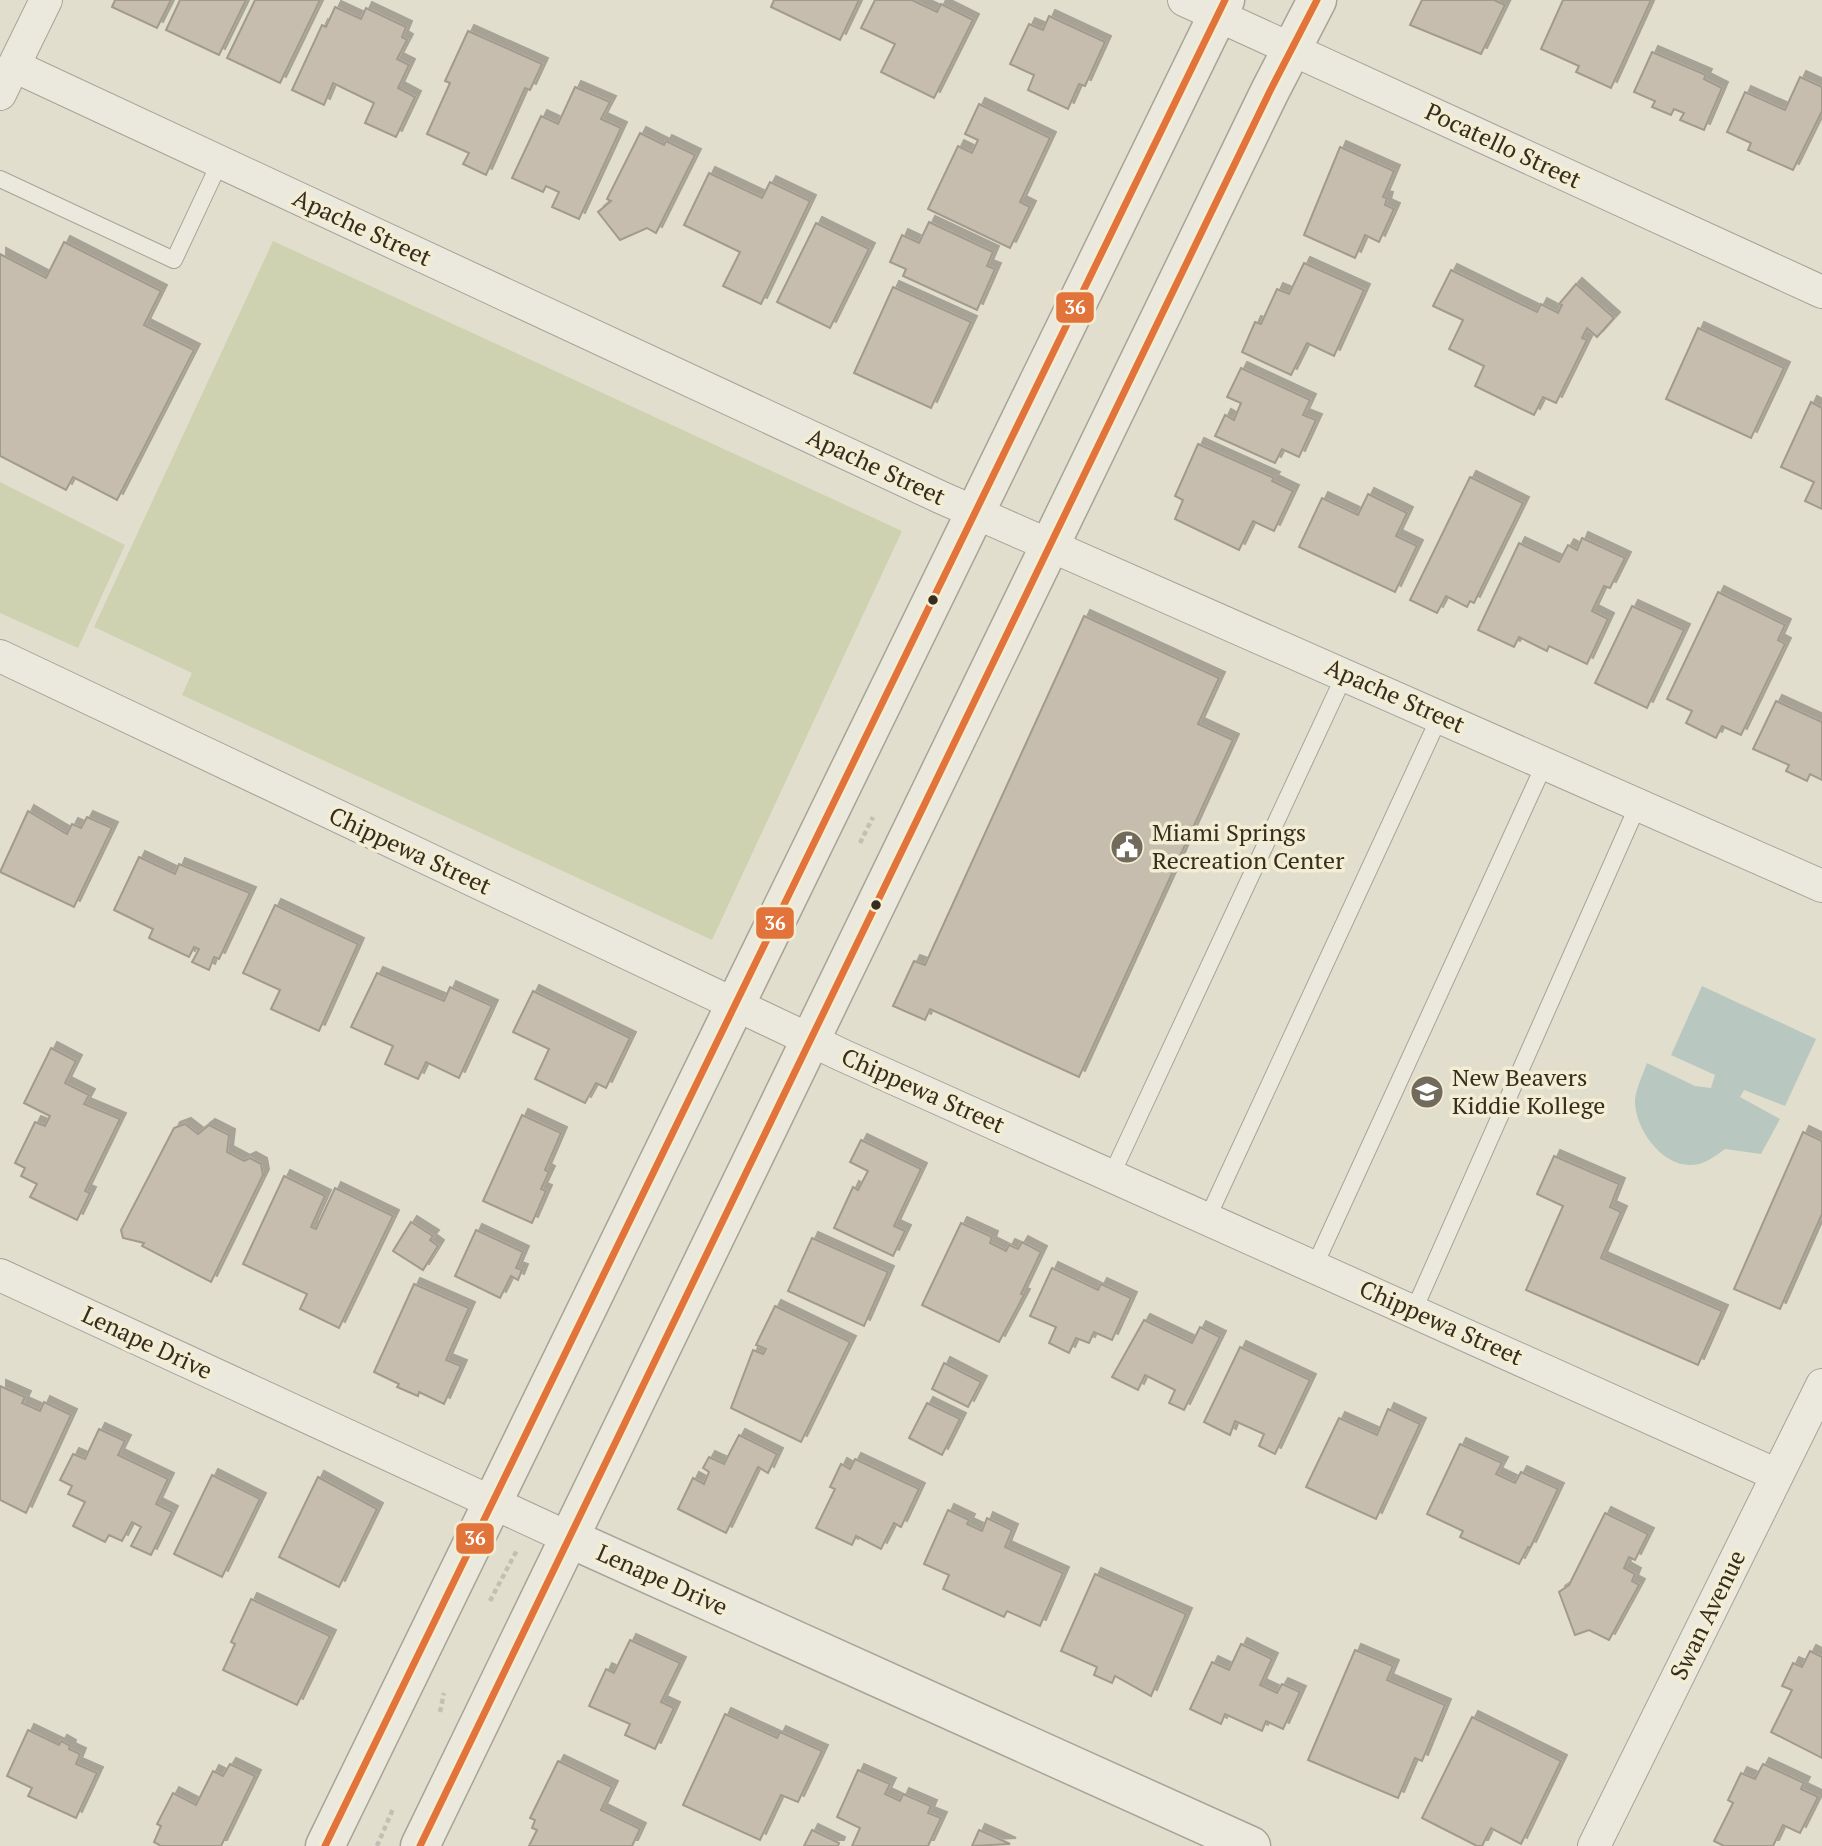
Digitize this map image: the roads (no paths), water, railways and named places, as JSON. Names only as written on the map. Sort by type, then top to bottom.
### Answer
[{"type":"street","points":[[0,94],[46,0]]},
{"type":"street","points":[[420,1846],[1290,49],[1317,0]]},
{"type":"street","points":[[325,1846],[975,513],[1209,5]]},
{"type":"street","name":"Pocatello Street","points":[[1209,5],[1290,49],[1822,292]]},
{"type":"street","name":"Apache Street","points":[[14,66],[975,513],[1822,886]]},
{"type":"street","name":"Chippewa Street","points":[[0,656],[812,1041],[1777,1475]]},
{"type":"street","name":"Lenape Drive","points":[[0,1275],[569,1538],[1251,1846]]},
{"type":"street","name":"Swan Avenue","points":[[1594,1846],[1822,1385]]},
{"type":"lane","points":[[0,179],[174,260],[220,162]]},
{"type":"lane","points":[[1112,1174],[1345,674]]},
{"type":"lane","points":[[1208,1217],[1440,716]]},
{"type":"lane","points":[[1315,1265],[1545,763]]},
{"type":"lane","points":[[1414,1310],[1638,805]]},
{"type":"place","name":"Miami Springs Recreation Center","points":[[1127,847]]},
{"type":"place","name":"New Beavers Kiddie Kollege","points":[[1427,1092]]}]
